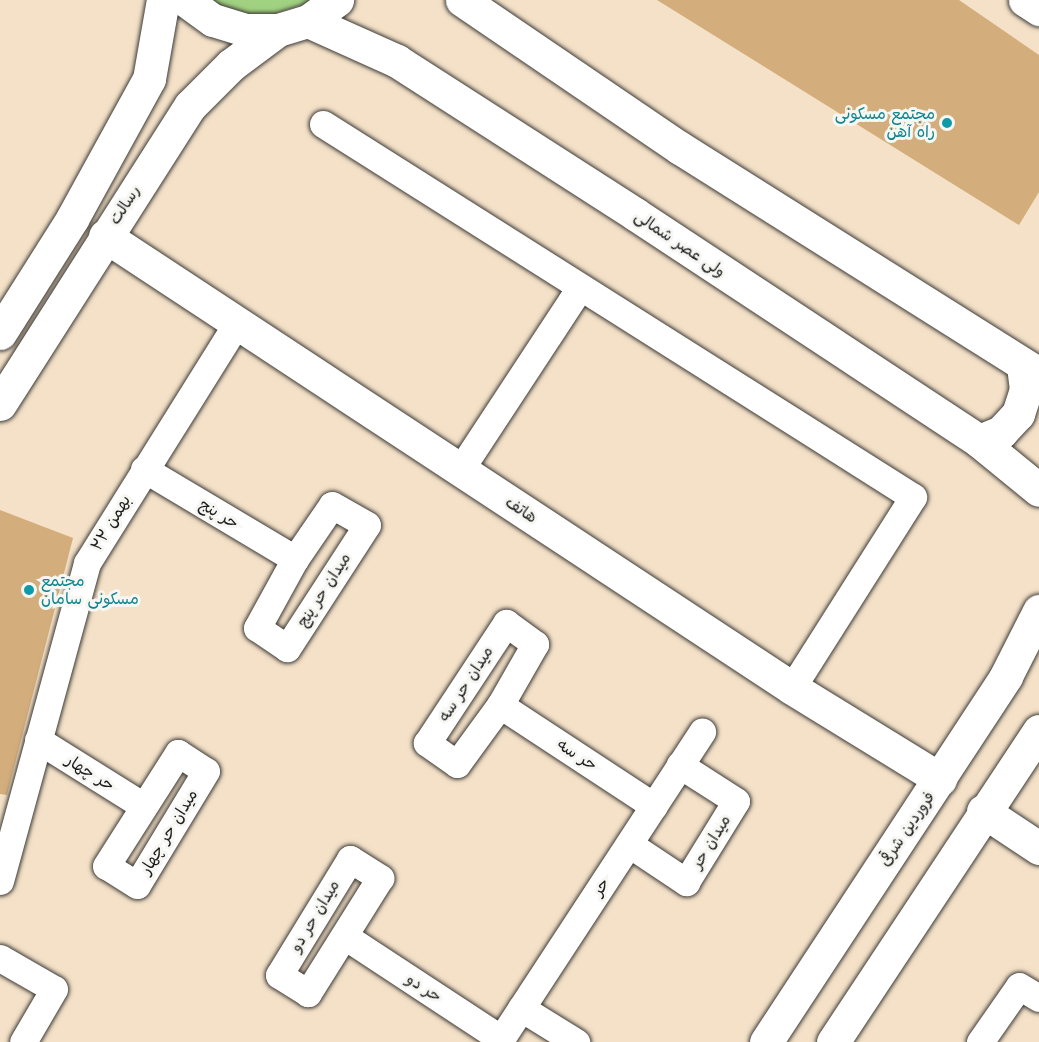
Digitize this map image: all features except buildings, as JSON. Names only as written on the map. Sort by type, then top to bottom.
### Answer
[{"type":"main road","points":[[0,333],[72,219],[148,79],[163,0]]},
{"type":"main road","points":[[185,0],[213,20],[245,30],[293,26]]},
{"type":"main road","name":"رسالت","points":[[0,404],[190,106],[231,65],[337,0]]},
{"type":"main road","points":[[462,0],[680,148],[1031,370],[1018,414],[1001,432],[979,441]]},
{"type":"main road","points":[[1025,0],[1039,9]]},
{"type":"main road","name":"ولی عصر شمالی","points":[[293,26],[397,61],[979,441],[1039,490]]},
{"type":"main road","name":"هاتف","points":[[105,236],[236,325],[792,688],[940,779]]},
{"type":"main road","name":"فروردین شرقی","points":[[766,1042],[940,779],[1036,626]]},
{"type":"main road","points":[[833,1042],[983,811],[1039,731]]},
{"type":"main road","points":[[983,811],[1039,848]]},
{"type":"street","points":[[323,124],[913,497],[792,688]]},
{"type":"street","points":[[460,470],[580,287]]},
{"type":"street","name":"۲۲ بهمن","points":[[0,881],[87,563],[236,325]]},
{"type":"street","name":"حر پنج","points":[[144,469],[295,559]]},
{"type":"street","name":"میدان حر پنج","points":[[332,505],[367,525],[287,648],[257,628],[295,559],[332,505]]},
{"type":"street","name":"میدان حر سه","points":[[506,624],[535,644],[500,705],[457,764],[427,743],[506,624]]},
{"type":"street","name":"حر سه","points":[[500,705],[654,806]]},
{"type":"street","name":"حر","points":[[500,1041],[702,732]]},
{"type":"street","name":"حر چهار","points":[[38,740],[142,805]]},
{"type":"street","name":"میدان حر","points":[[629,844],[686,882],[736,801],[680,765]]},
{"type":"street","name":"میدان حر دو","points":[[350,859],[380,878],[346,937],[308,993],[279,975],[350,859]]},
{"type":"street","name":"حر دو","points":[[346,937],[500,1041]]},
{"type":"street","points":[[0,958],[54,989],[23,1042]]},
{"type":"street","points":[[980,1042],[1019,986],[1039,998]]},
{"type":"street","points":[[521,1008],[576,1042]]},
{"type":"green space","points":[[202,0],[318,0],[254,20]]},
{"type":"place","name":"مجتمع مسکونی راه آهن","points":[[947,123]]},
{"type":"place","name":"مجتمع مسکونی سامان","points":[[29,590]]}]
